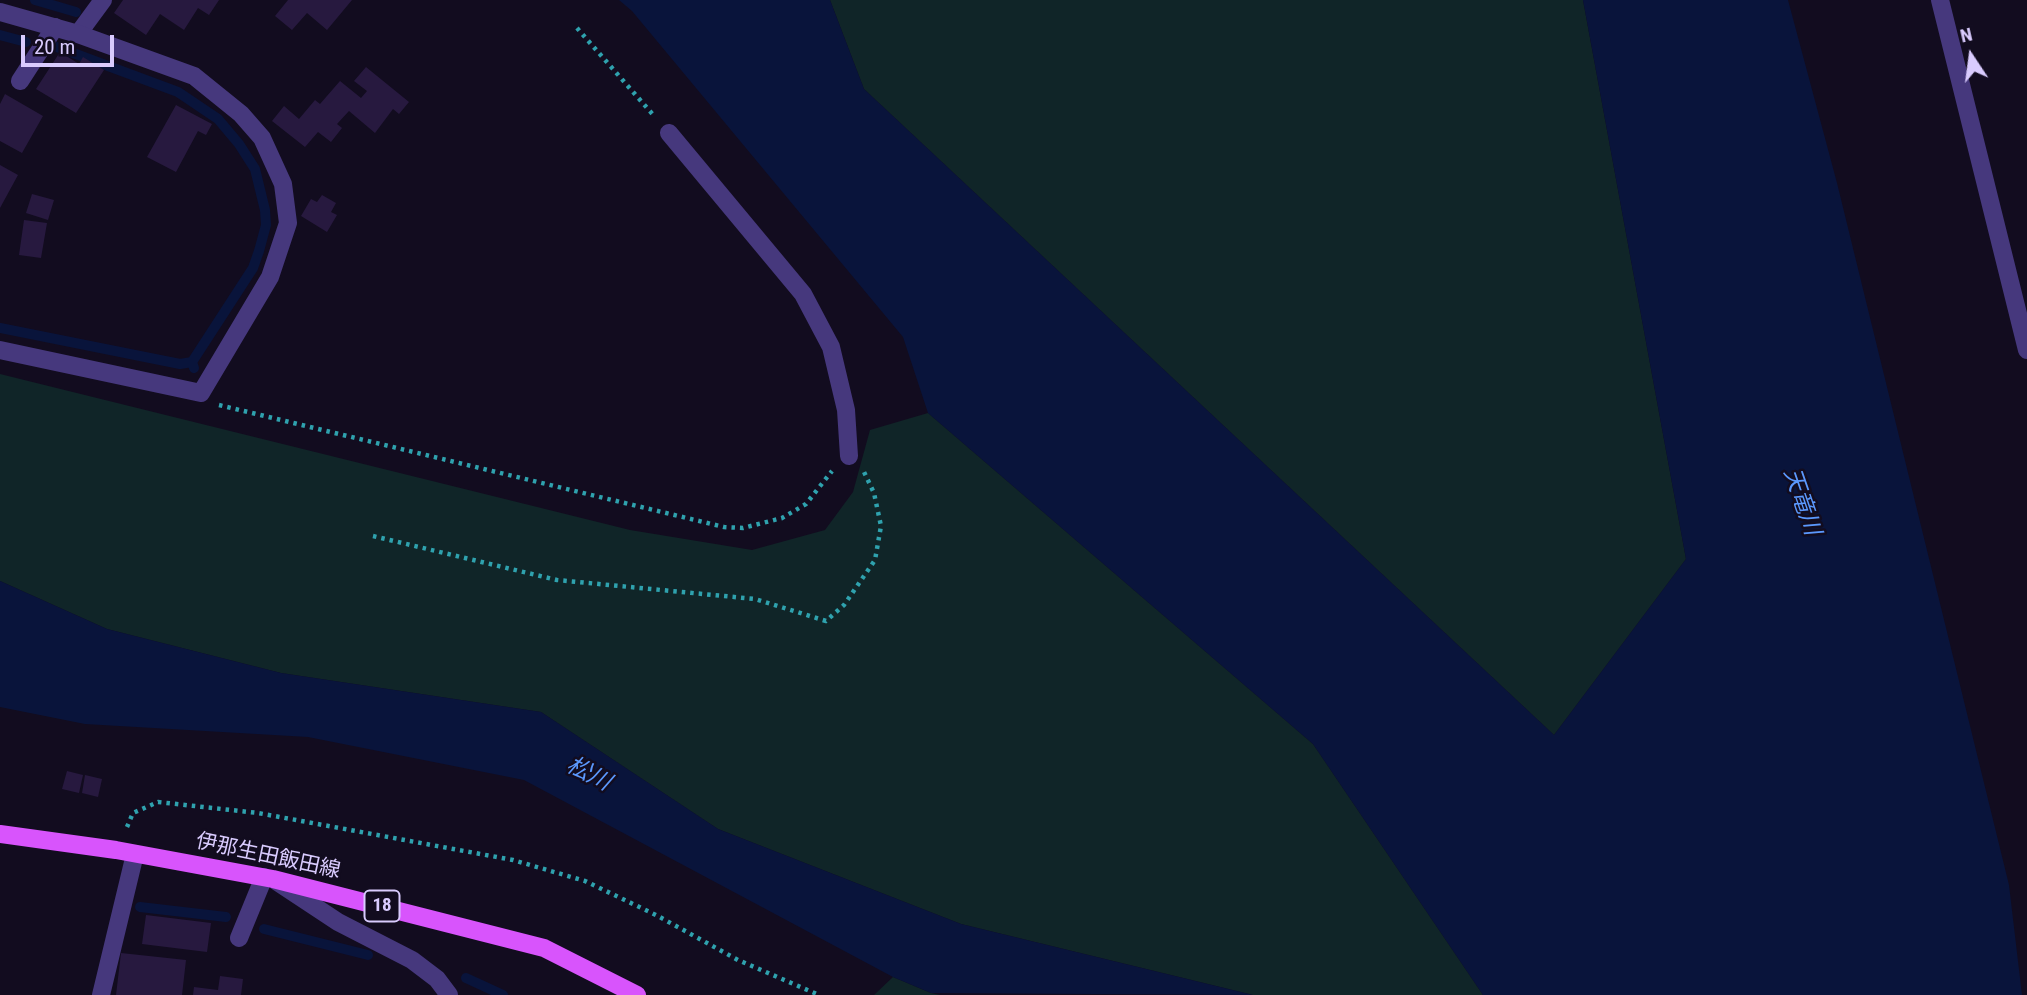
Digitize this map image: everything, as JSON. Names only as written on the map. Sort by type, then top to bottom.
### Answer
[{"type":"main road","name":"伊那生田飯田線","points":[[0,834],[116,850],[268,878],[544,948],[637,995]]},
{"type":"street","points":[[78,34],[103,0]]},
{"type":"street","points":[[1940,0],[2027,349]]},
{"type":"street","points":[[0,12],[78,34],[194,76],[241,114],[262,138],[282,184],[288,223],[270,277],[201,393],[0,350]]},
{"type":"street","points":[[20,81],[55,27]]},
{"type":"street","points":[[670,133],[803,294],[831,347],[846,410],[849,456]]},
{"type":"street","points":[[100,995],[135,854]]},
{"type":"street","points":[[239,938],[268,878],[338,922],[412,960],[437,979],[449,995]]},
{"type":"path","points":[[577,28],[670,133]]},
{"type":"path","points":[[201,393],[220,406],[724,527],[743,528],[782,517],[806,503],[837,461],[849,456],[860,464],[874,493],[881,526],[875,560],[844,605],[826,621],[755,599],[557,580],[373,536]]},
{"type":"path","points":[[116,850],[133,813],[158,802],[258,813],[513,860],[585,881],[656,915],[738,960],[819,995]]},
{"type":"green space","points":[[830,0],[1583,0],[1686,559],[1554,735],[864,89]]},
{"type":"green space","points":[[0,374],[630,530],[752,550],[825,530],[853,492],[870,430],[928,413],[1313,744],[1483,995],[1253,995],[961,924],[718,829],[541,712],[281,673],[107,629],[0,581]]},
{"type":"green space","points":[[893,977],[931,993],[940,995],[874,995]]},
{"type":"water","name":"天竜川","points":[[619,0],[830,0],[864,89],[1554,735],[1686,559],[1583,0],[1788,0],[1837,183],[2009,885],[2022,995],[1483,995],[1313,744],[928,413],[903,337],[632,11]]},
{"type":"water","name":"松川","points":[[0,581],[107,629],[281,673],[541,712],[718,829],[961,924],[1253,995],[931,993],[893,977],[524,780],[308,737],[85,724],[0,707]]},
{"type":"building","points":[[123,0],[219,0],[209,15],[198,8],[184,30],[160,14],[146,35],[114,13]]},
{"type":"building","points":[[288,0],[352,0],[327,30],[307,13],[292,30],[275,16]]},
{"type":"building","points":[[60,52],[79,64],[83,57],[104,70],[76,113],[36,89]]},
{"type":"building","points":[[366,67],[409,102],[399,114],[393,109],[375,133],[349,111],[337,124],[342,128],[331,142],[318,132],[305,147],[272,121],[284,106],[299,119],[315,100],[320,104],[340,81],[361,98],[367,91],[354,81]]},
{"type":"building","points":[[5,94],[43,116],[22,153],[0,141],[0,104]]},
{"type":"building","points":[[176,105],[212,124],[206,135],[198,131],[176,172],[147,157]]},
{"type":"building","points":[[0,165],[18,175],[0,208]]},
{"type":"building","points":[[32,194],[54,200],[48,220],[26,213]]},
{"type":"building","points":[[322,195],[336,203],[331,212],[337,215],[327,232],[301,216],[311,199],[317,202]]},
{"type":"building","points":[[24,220],[47,223],[41,258],[19,255]]},
{"type":"building","points":[[67,771],[83,775],[79,793],[62,789]]},
{"type":"building","points":[[85,775],[102,779],[98,797],[82,793]]},
{"type":"building","points":[[146,915],[211,923],[207,952],[142,944]]},
{"type":"building","points":[[121,953],[186,960],[182,995],[116,995]]},
{"type":"building","points":[[220,976],[243,979],[241,995],[193,995],[194,987],[218,990]]},
{"type":"waterway","points":[[35,0],[76,12]]},
{"type":"waterway","points":[[0,35],[26,42]]},
{"type":"waterway","points":[[57,47],[178,92],[218,119],[255,169],[266,225],[259,251],[253,268],[192,362],[194,368]]},
{"type":"waterway","points":[[0,328],[180,364],[192,362]]},
{"type":"waterway","points":[[140,907],[226,917]]},
{"type":"waterway","points":[[264,929],[368,955]]},
{"type":"waterway","points":[[466,978],[503,995]]}]
